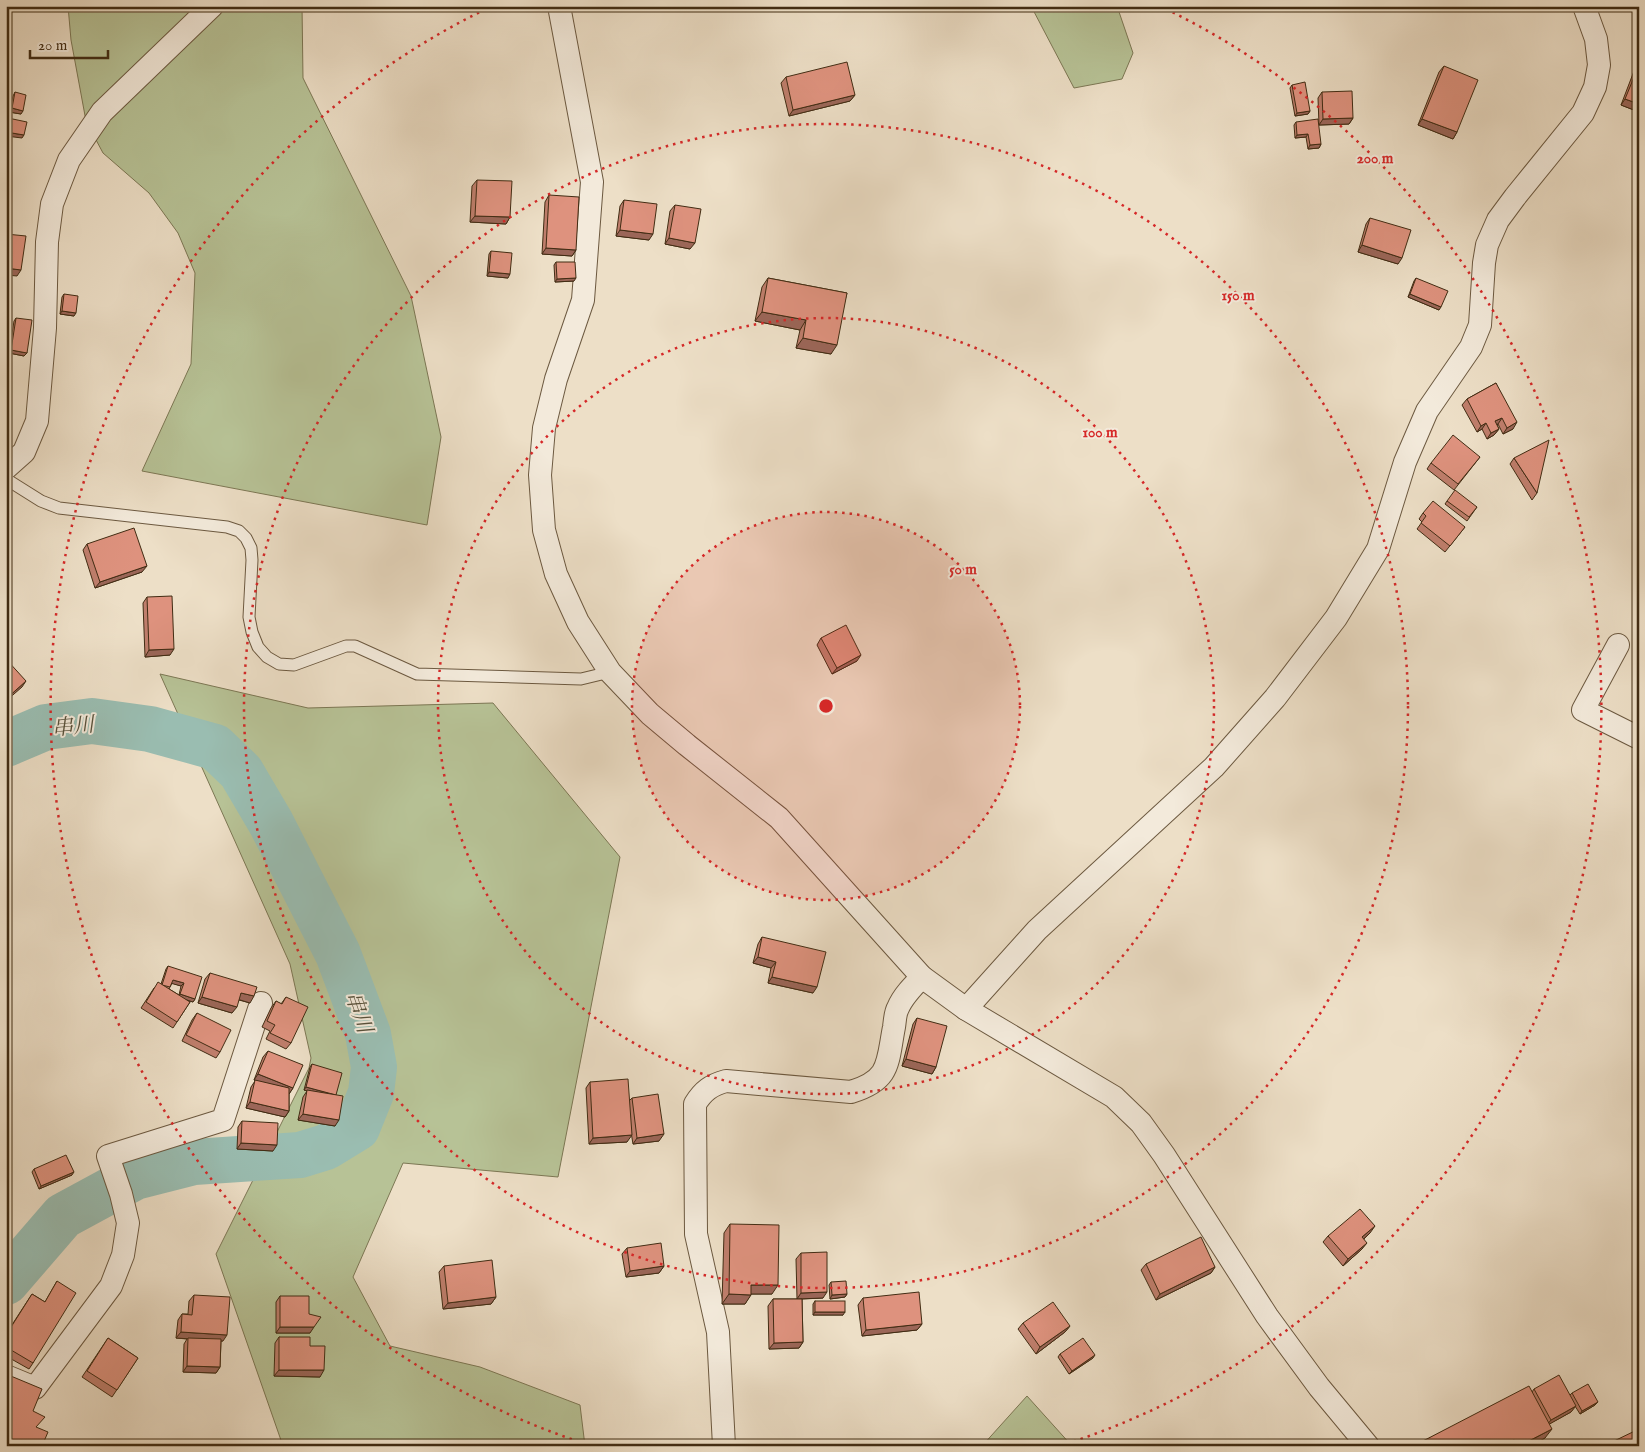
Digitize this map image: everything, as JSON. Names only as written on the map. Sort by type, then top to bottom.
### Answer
[{"type":"street","points":[[6,468],[24,452],[37,421],[45,328],[47,242],[52,204],[69,160],[102,112],[212,6]]},
{"type":"street","points":[[559,6],[592,182],[584,300],[556,379],[544,428],[540,475],[544,530],[556,574],[578,622],[610,672],[650,714],[779,818],[922,977],[966,1009],[1114,1097],[1141,1123],[1164,1155],[1266,1316],[1319,1387],[1368,1446]]},
{"type":"street","points":[[966,1009],[1037,930],[1214,767],[1276,698],[1341,611],[1378,549],[1405,462],[1427,411],[1471,347],[1480,325],[1487,245],[1498,220],[1583,113],[1595,87],[1599,66],[1596,39],[1584,6]]},
{"type":"street","points":[[1618,645],[1583,710],[1639,738]]},
{"type":"street","points":[[724,1446],[718,1332],[696,1234],[695,1104],[702,1092],[714,1084],[726,1080],[851,1092],[865,1088],[878,1079],[886,1066],[897,1009],[907,993],[922,977]]},
{"type":"street","points":[[6,1376],[35,1388],[111,1286],[123,1255],[128,1222],[108,1156],[223,1120],[261,1004]]},
{"type":"lane","points":[[6,479],[41,501],[58,508],[227,527],[238,531],[246,538],[251,548],[249,617],[252,632],[258,647],[267,658],[279,664],[294,665],[346,646],[355,646],[417,674],[581,679],[610,672]]},
{"type":"green space","points":[[68,6],[302,6],[303,78],[411,296],[441,437],[427,525],[142,471],[191,364],[195,273],[178,233],[149,193],[103,153],[86,121],[71,40]]},
{"type":"green space","points":[[1031,6],[1117,6],[1133,53],[1122,79],[1074,88]]},
{"type":"green space","points":[[160,674],[308,708],[493,703],[620,857],[558,1177],[403,1163],[353,1277],[390,1346],[480,1367],[580,1405],[585,1446],[283,1446],[216,1254],[309,1068],[311,1058],[290,964]]},
{"type":"green space","points":[[1027,1396],[1072,1446],[982,1446]]},
{"type":"building","points":[[847,62],[855,95],[793,110],[786,77]]},
{"type":"building","points":[[1639,65],[1639,104],[1625,99]]},
{"type":"building","points":[[1444,66],[1478,80],[1457,132],[1422,119]]},
{"type":"building","points":[[1305,82],[1310,111],[1297,113],[1292,85]]},
{"type":"building","points":[[1352,91],[1353,118],[1323,119],[1322,92]]},
{"type":"building","points":[[15,92],[26,95],[23,111],[12,108]]},
{"type":"building","points":[[8,118],[27,122],[24,135],[6,132]]},
{"type":"building","points":[[1318,119],[1321,144],[1310,145],[1308,134],[1297,135],[1296,122]]},
{"type":"building","points":[[477,180],[512,181],[510,217],[475,216]]},
{"type":"building","points":[[549,195],[579,197],[576,250],[546,248]]},
{"type":"building","points":[[624,200],[657,204],[653,234],[620,230]]},
{"type":"building","points":[[675,205],[701,209],[695,243],[669,238]]},
{"type":"building","points":[[1370,218],[1411,230],[1402,258],[1362,245]]},
{"type":"building","points":[[6,234],[26,236],[21,270],[6,268]]},
{"type":"building","points":[[491,251],[512,253],[510,274],[489,272]]},
{"type":"building","points":[[556,262],[575,262],[576,278],[557,279]]},
{"type":"building","points":[[768,278],[847,293],[837,345],[803,338],[806,320],[762,312]]},
{"type":"building","points":[[1416,278],[1448,291],[1441,307],[1410,294]]},
{"type":"building","points":[[64,294],[78,296],[76,313],[62,311]]},
{"type":"building","points":[[16,318],[32,320],[27,353],[11,350]]},
{"type":"building","points":[[1496,383],[1517,422],[1507,428],[1502,418],[1495,421],[1499,429],[1491,433],[1486,423],[1481,426],[1467,399]]},
{"type":"building","points":[[1453,435],[1480,457],[1458,484],[1431,463]]},
{"type":"building","points":[[1549,440],[1537,493],[1514,458]]},
{"type":"building","points":[[1455,490],[1477,507],[1469,517],[1447,501]]},
{"type":"building","points":[[1433,501],[1465,527],[1450,546],[1421,523],[1426,516],[1423,513]]},
{"type":"building","points":[[134,528],[147,566],[100,582],[87,544]]},
{"type":"building","points":[[172,596],[174,649],[149,650],[147,597]]},
{"type":"building","points":[[846,625],[861,655],[837,668],[821,638]]},
{"type":"building","points":[[6,659],[26,681],[6,699]]},
{"type":"building","points":[[762,937],[826,952],[817,987],[772,977],[776,962],[758,957]]},
{"type":"building","points":[[168,966],[202,977],[195,999],[180,994],[184,983],[173,980],[170,987],[162,985]]},
{"type":"building","points":[[210,973],[257,987],[254,996],[241,993],[237,1007],[202,997]]},
{"type":"building","points":[[158,982],[190,1002],[177,1022],[146,1002]]},
{"type":"building","points":[[286,997],[308,1007],[291,1043],[270,1033],[275,1025],[267,1021],[276,1001],[282,1004]]},
{"type":"building","points":[[197,1013],[231,1030],[220,1052],[186,1035]]},
{"type":"building","points":[[917,1018],[947,1026],[936,1067],[906,1059]]},
{"type":"building","points":[[268,1051],[303,1065],[293,1088],[258,1074]]},
{"type":"building","points":[[312,1064],[342,1073],[336,1095],[306,1087]]},
{"type":"building","points":[[628,1079],[632,1135],[593,1138],[590,1082]]},
{"type":"building","points":[[255,1080],[289,1088],[289,1111],[250,1102]]},
{"type":"building","points":[[307,1090],[343,1096],[339,1120],[303,1114]]},
{"type":"building","points":[[658,1094],[664,1134],[637,1138],[632,1098]]},
{"type":"building","points":[[242,1121],[278,1123],[277,1145],[241,1143]]},
{"type":"building","points":[[66,1155],[74,1172],[41,1186],[34,1169]]},
{"type":"building","points":[[1360,1209],[1375,1226],[1362,1237],[1367,1243],[1348,1259],[1328,1236]]},
{"type":"building","points":[[730,1224],[779,1225],[778,1285],[751,1285],[751,1295],[729,1294]]},
{"type":"building","points":[[1201,1237],[1215,1267],[1160,1294],[1146,1264]]},
{"type":"building","points":[[661,1243],[664,1266],[630,1271],[627,1248]]},
{"type":"building","points":[[827,1252],[827,1292],[801,1293],[801,1253]]},
{"type":"building","points":[[492,1260],[496,1297],[448,1303],[444,1266]]},
{"type":"building","points":[[57,1281],[76,1293],[33,1363],[6,1347],[6,1335],[32,1294],[45,1302]]},
{"type":"building","points":[[846,1281],[847,1294],[832,1295],[831,1282]]},
{"type":"building","points":[[919,1292],[922,1324],[866,1330],[863,1298]]},
{"type":"building","points":[[194,1295],[230,1297],[227,1335],[181,1332],[182,1314],[192,1315]]},
{"type":"building","points":[[280,1296],[309,1296],[309,1314],[321,1317],[314,1327],[280,1327]]},
{"type":"building","points":[[773,1299],[802,1299],[803,1342],[774,1343]]},
{"type":"building","points":[[815,1301],[845,1301],[845,1312],[815,1312]]},
{"type":"building","points":[[1053,1302],[1070,1326],[1040,1347],[1023,1323]]},
{"type":"building","points":[[279,1337],[310,1337],[310,1346],[325,1346],[324,1370],[279,1370]]},
{"type":"building","points":[[108,1338],[138,1358],[117,1390],[87,1371]]},
{"type":"building","points":[[188,1338],[221,1339],[220,1367],[187,1366]]},
{"type":"building","points":[[1083,1338],[1095,1355],[1072,1371],[1060,1354]]},
{"type":"building","points":[[6,1374],[42,1389],[33,1411],[45,1417],[36,1427],[48,1432],[42,1446],[6,1446]]},
{"type":"building","points":[[1559,1375],[1576,1406],[1551,1420],[1534,1389]]},
{"type":"building","points":[[1588,1384],[1598,1402],[1582,1411],[1572,1393]]},
{"type":"building","points":[[1529,1386],[1552,1429],[1521,1445],[1514,1440],[1503,1446],[1425,1446],[1423,1441]]},
{"type":"building","points":[[1639,1429],[1639,1446],[1614,1446],[1612,1442]]},
{"type":"waterway","name":"串川","points":[[6,744],[46,727],[92,721],[150,729],[215,747],[241,772],[271,823],[338,954],[368,1034],[374,1067],[371,1093],[357,1128],[326,1147],[300,1155],[194,1162],[135,1177],[63,1216],[6,1282]]}]
